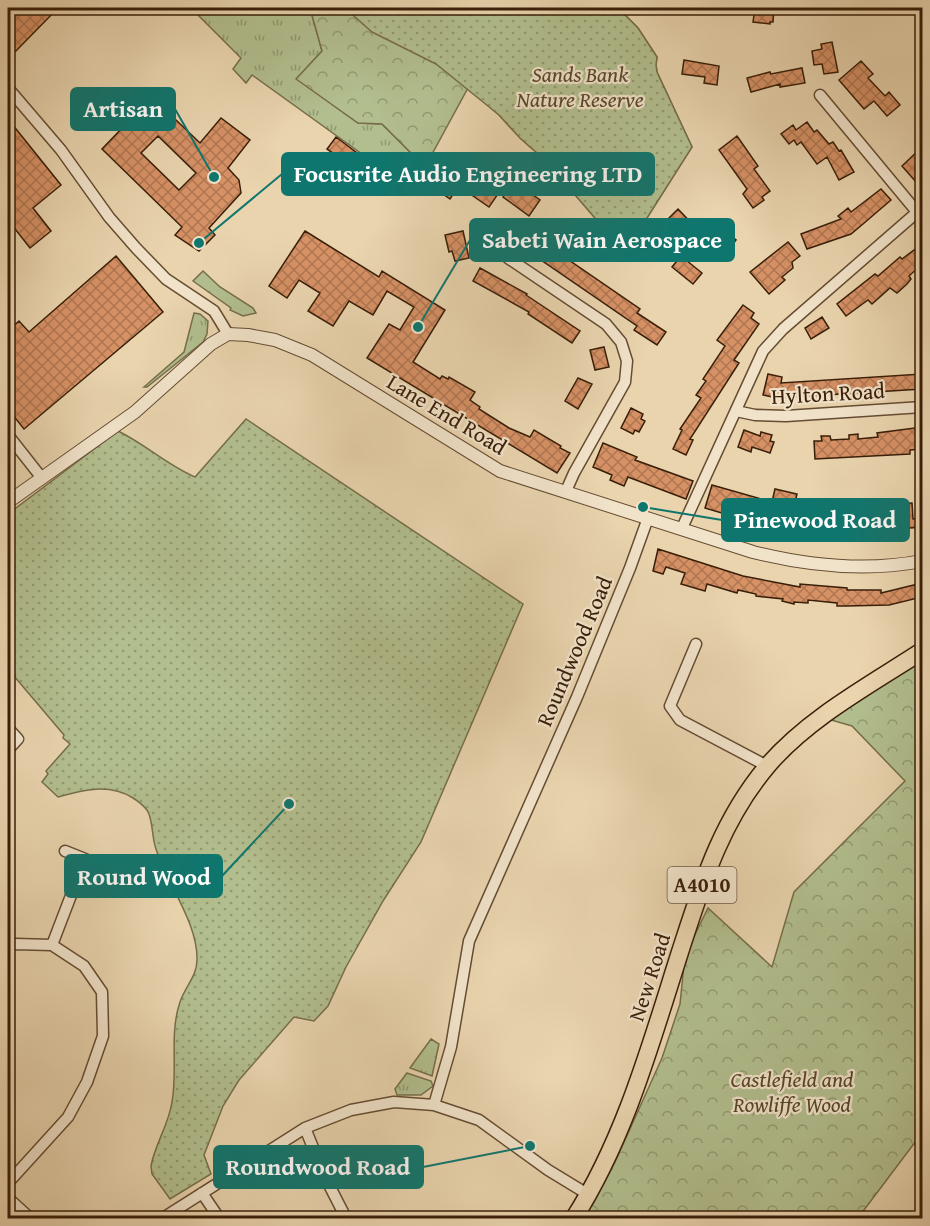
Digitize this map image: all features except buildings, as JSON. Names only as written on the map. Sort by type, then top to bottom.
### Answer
[{"type":"highway","name":"New Road","points":[[574,1218],[589,1196],[632,1098],[708,864],[730,819],[781,750],[822,717],[922,651]]},
{"type":"street","points":[[8,502],[135,412],[211,345],[228,334],[214,311],[166,279],[136,248],[109,217],[66,157],[10,94]]},
{"type":"street","points":[[682,528],[763,351],[783,329],[921,213],[820,95]]},
{"type":"street","points":[[497,237],[498,250],[508,258],[606,324],[621,342],[627,361],[625,382],[566,491]]},
{"type":"street","name":"Lane End Road","points":[[228,334],[275,340],[312,355],[500,471],[753,552],[802,563],[858,567],[901,565],[922,561]]},
{"type":"street","name":"Hylton Road","points":[[736,411],[755,415],[786,416],[922,407]]},
{"type":"street","points":[[8,435],[41,477]]},
{"type":"street","name":"Roundwood Road","points":[[434,1105],[451,1047],[469,941],[576,697],[630,568],[648,518]]},
{"type":"street","points":[[696,644],[670,706],[680,720],[767,766]]},
{"type":"street","points":[[8,728],[18,739],[8,750]]},
{"type":"street","points":[[65,851],[86,859],[112,874]]},
{"type":"street","points":[[52,945],[86,859]]},
{"type":"street","points":[[8,947],[15,944],[52,945],[84,966],[102,992],[103,1036],[87,1082],[68,1117],[8,1183]]},
{"type":"street","points":[[163,1218],[304,1128],[351,1110],[394,1102],[434,1105],[479,1120],[548,1170],[589,1196]]},
{"type":"street","points":[[304,1128],[346,1218]]},
{"type":"street","points":[[202,1193],[219,1218]]},
{"type":"street","points":[[8,1198],[30,1218]]},
{"type":"green space","points":[[191,8],[310,8],[322,51],[297,79],[358,123],[382,124],[425,167],[412,191],[398,182],[403,174],[375,153],[369,159],[252,75],[246,83],[233,69],[241,58]]},
{"type":"green space","name":"Sands Bank Nature Reserve","points":[[310,8],[618,8],[638,28],[657,57],[657,72],[692,147],[626,251],[546,161],[468,88],[425,167],[382,124],[358,123],[296,79],[322,51]]},
{"type":"green space","name":"Sands Bank Nature Reserve","points":[[345,8],[618,8],[638,28],[657,57],[657,72],[692,147],[626,251],[546,161],[499,115],[436,64],[372,32]]},
{"type":"green space","points":[[203,271],[220,287],[253,308],[256,313],[243,316],[230,310],[231,308],[193,281]]},
{"type":"green space","points":[[194,313],[200,314],[208,321],[207,334],[203,342],[147,387],[144,387],[184,352]]},
{"type":"green space","points":[[246,419],[523,604],[421,842],[383,901],[346,967],[328,1006],[314,1021],[294,1017],[239,1080],[223,1106],[204,1155],[211,1174],[170,1199],[152,1174],[151,1166],[170,1110],[174,1090],[174,1039],[177,1014],[182,997],[195,971],[197,960],[193,932],[161,862],[150,818],[144,807],[124,793],[105,789],[86,790],[58,797],[42,782],[48,774],[46,771],[70,744],[8,669],[8,514],[118,431],[195,477]]},
{"type":"green space","name":"Castlefield and Rowliffe Wood","points":[[922,659],[922,669],[919,671],[922,675],[922,1133],[858,1218],[582,1218],[593,1204],[615,1162],[662,1058],[680,1004],[685,955],[708,908],[772,967],[794,892],[905,781],[852,726],[831,720],[907,666]]},
{"type":"green space","points":[[431,1039],[439,1044],[432,1076],[410,1068]]},
{"type":"green space","points":[[407,1073],[431,1081],[433,1086],[421,1095],[397,1095],[395,1089]]},
{"type":"place","name":"Artisan","points":[[214,177]]},
{"type":"place","name":"Focusrite Audio Engineering LTD","points":[[199,243]]},
{"type":"place","name":"Sabeti Wain Aerospace","points":[[418,327]]},
{"type":"place","name":"Pinewood Road","points":[[643,507]]},
{"type":"place","name":"Round Wood","points":[[289,804]]},
{"type":"place","name":"Roundwood Road","points":[[530,1146]]}]
